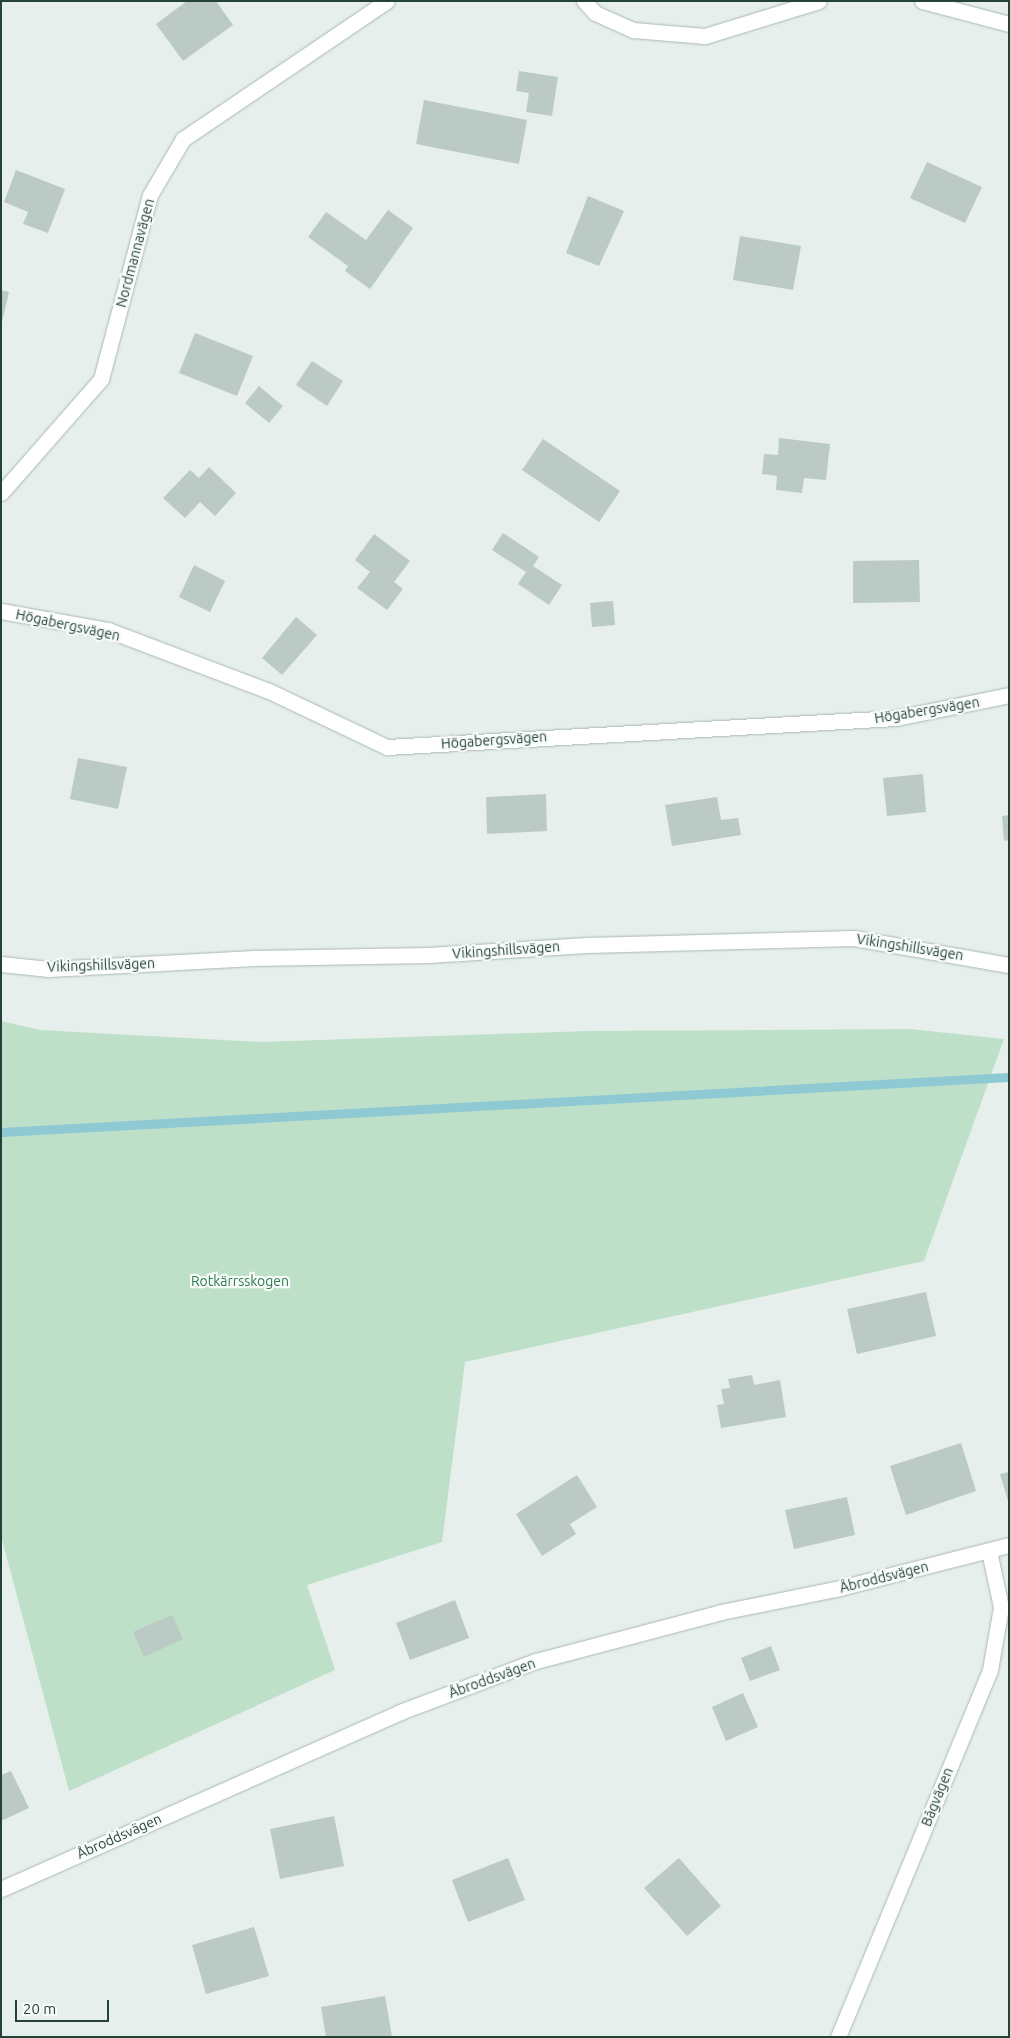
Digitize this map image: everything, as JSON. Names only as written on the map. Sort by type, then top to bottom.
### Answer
[{"type":"street","name":"Nordmannavägen","points":[[1,493],[101,379],[150,195],[183,139],[387,1]]},
{"type":"street","points":[[584,1],[595,13],[633,30],[705,36],[819,1]]},
{"type":"street","points":[[922,1],[1009,24]]},
{"type":"street","name":"Högabergsvägen","points":[[1,611],[108,630],[269,690],[387,747],[896,718],[1009,695]]},
{"type":"street","name":"Vikingshillsvägen","points":[[1,964],[49,969],[254,958],[428,955],[587,945],[854,938],[1009,965]]},
{"type":"street","name":"Åbroddsvägen","points":[[1,1889],[400,1712],[536,1661],[721,1612],[840,1588],[1009,1545]]},
{"type":"street","name":"Bågvägen","points":[[838,2037],[990,1670],[1000,1607],[989,1551]]},
{"type":"green space","name":"Rotkärrsskogen","points":[[1,1021],[40,1030],[261,1042],[587,1031],[910,1029],[1004,1039],[924,1261],[465,1362],[442,1542],[307,1585],[335,1670],[69,1791],[1,1536]]},
{"type":"building","points":[[187,1],[216,1],[233,25],[183,61],[156,24]]},
{"type":"building","points":[[519,71],[558,77],[552,116],[526,112],[529,93],[516,91]]},
{"type":"building","points":[[424,100],[527,120],[519,164],[416,144]]},
{"type":"building","points":[[927,162],[982,187],[965,223],[910,198]]},
{"type":"building","points":[[16,170],[65,189],[48,233],[23,224],[28,212],[4,202]]},
{"type":"building","points":[[588,196],[624,211],[599,266],[566,253]]},
{"type":"building","points":[[388,210],[413,228],[370,289],[345,271],[348,266],[308,237],[326,212],[366,240]]},
{"type":"building","points":[[740,236],[801,246],[793,290],[733,280]]},
{"type":"building","points":[[1,290],[9,292],[2,322],[1,322]]},
{"type":"building","points":[[195,333],[253,356],[237,396],[179,373]]},
{"type":"building","points":[[312,361],[343,381],[327,406],[296,385]]},
{"type":"building","points":[[259,386],[283,406],[269,423],[245,403]]},
{"type":"building","points":[[779,438],[830,444],[826,480],[804,478],[802,493],[776,490],[777,476],[762,474],[764,454],[778,455]]},
{"type":"building","points":[[543,439],[620,491],[599,522],[522,470]]},
{"type":"building","points":[[209,467],[236,493],[215,516],[200,502],[185,518],[163,498],[190,470],[199,478]]},
{"type":"building","points":[[503,533],[539,557],[533,566],[562,585],[549,605],[518,584],[526,572],[492,550]]},
{"type":"building","points":[[374,534],[410,561],[394,582],[403,589],[387,610],[357,588],[370,572],[355,560]]},
{"type":"building","points":[[919,560],[920,602],[853,603],[853,561]]},
{"type":"building","points":[[194,565],[225,581],[210,612],[179,597]]},
{"type":"building","points":[[613,601],[615,625],[592,627],[590,603]]},
{"type":"building","points":[[296,617],[317,635],[282,675],[262,658]]},
{"type":"building","points":[[78,758],[127,767],[118,809],[70,799]]},
{"type":"building","points":[[923,774],[926,812],[887,816],[883,778]]},
{"type":"building","points":[[546,794],[547,831],[487,834],[486,797]]},
{"type":"building","points":[[717,797],[721,820],[738,818],[741,835],[672,846],[665,805]]},
{"type":"building","points":[[1009,815],[1009,840],[1004,841],[1002,816]]},
{"type":"building","points":[[926,1292],[936,1336],[857,1354],[847,1309]]},
{"type":"building","points":[[752,1375],[754,1385],[780,1380],[786,1417],[721,1428],[717,1405],[724,1404],[721,1389],[730,1388],[728,1379]]},
{"type":"building","points":[[961,1443],[976,1491],[906,1515],[890,1466]]},
{"type":"building","points":[[1009,1472],[1009,1501],[1008,1501],[1000,1474]]},
{"type":"building","points":[[577,1475],[597,1507],[570,1524],[576,1534],[542,1556],[516,1514]]},
{"type":"building","points":[[847,1497],[855,1535],[794,1549],[785,1510]]},
{"type":"building","points":[[455,1600],[469,1638],[410,1660],[396,1623]]},
{"type":"building","points":[[172,1615],[183,1639],[144,1657],[133,1632]]},
{"type":"building","points":[[771,1646],[780,1670],[750,1681],[741,1658]]},
{"type":"building","points":[[743,1693],[758,1727],[726,1741],[712,1707]]},
{"type":"building","points":[[11,1771],[29,1808],[1,1821],[1,1775]]},
{"type":"building","points":[[334,1816],[344,1866],[280,1879],[270,1829]]},
{"type":"building","points":[[508,1858],[525,1900],[468,1922],[452,1880]]},
{"type":"building","points":[[679,1858],[721,1906],[687,1936],[644,1888]]},
{"type":"building","points":[[254,1927],[269,1976],[206,1994],[192,1945]]},
{"type":"building","points":[[385,1996],[392,2037],[326,2037],[321,2007]]},
{"type":"waterway","points":[[1,1132],[1009,1077]]}]
